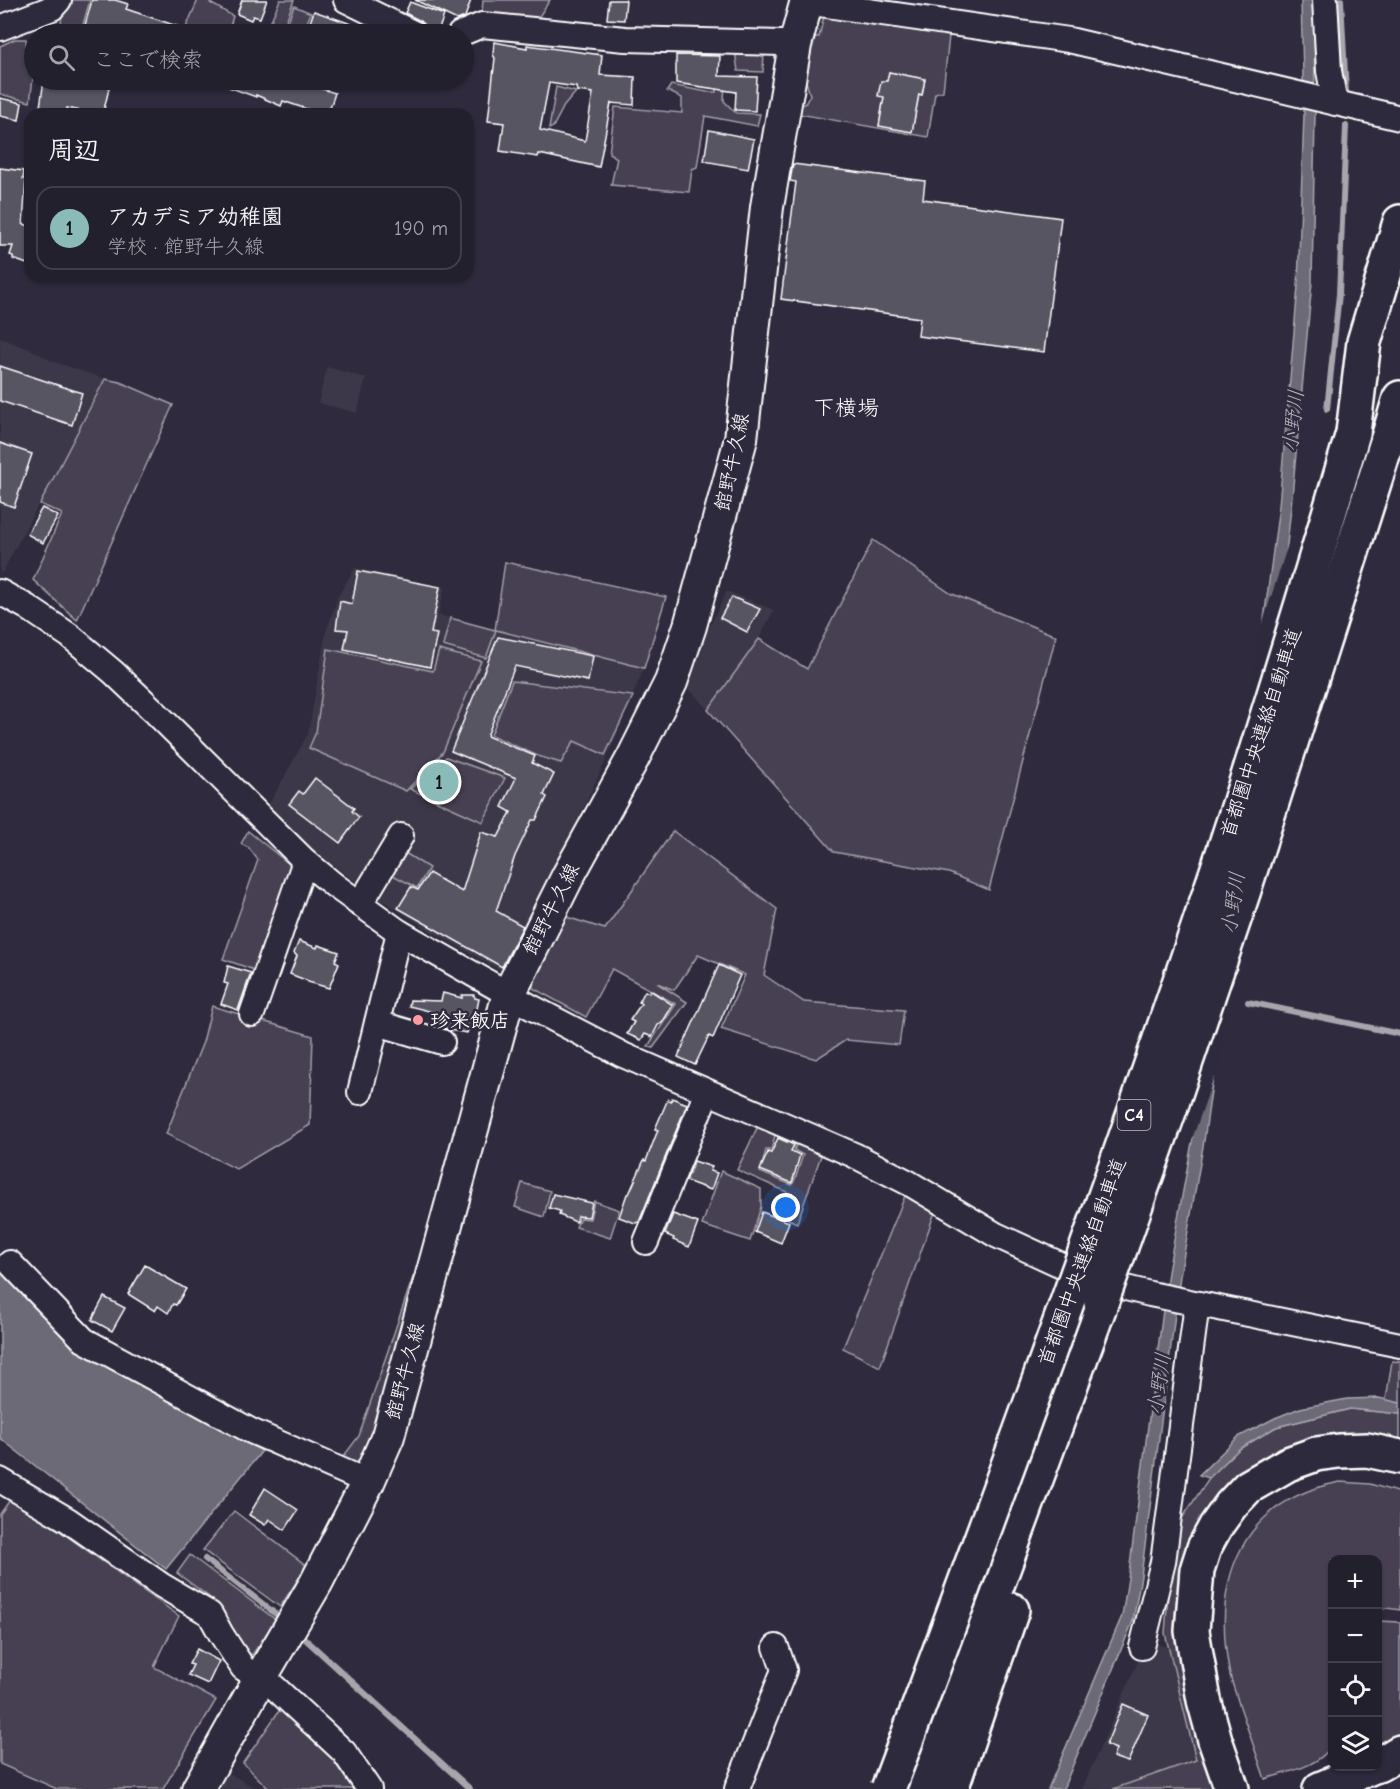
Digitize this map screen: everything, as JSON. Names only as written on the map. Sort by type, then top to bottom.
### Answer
[{"type":"highway","points":[[1353,432],[1365,342],[1400,222]]},
{"type":"highway","name":"首都圏中央連絡自動車道","points":[[888,1789],[994,1506],[1145,1084],[1278,684],[1400,282]]},
{"type":"highway","name":"首都圏中央連絡自動車道","points":[[922,1789],[1101,1304],[1171,1106],[1244,890],[1394,428],[1400,398]]},
{"type":"highway","points":[[951,1789],[1076,1422],[1101,1304]]},
{"type":"highway","points":[[1232,1789],[1204,1700],[1192,1632],[1197,1570],[1204,1548],[1231,1505],[1248,1487],[1288,1464],[1316,1454],[1339,1451],[1367,1450],[1400,1457]]},
{"type":"highway","points":[[1253,1789],[1225,1710],[1213,1656],[1210,1626],[1211,1602],[1221,1555],[1243,1522],[1260,1504],[1276,1492],[1304,1479],[1336,1470],[1347,1470],[1377,1473],[1400,1479]]},
{"type":"highway","points":[[1382,1762],[1400,1752]]},
{"type":"highway","points":[[1320,1789],[1364,1771]]},
{"type":"main road","name":"館野牛久線","points":[[198,1789],[316,1583],[368,1482],[388,1436],[509,994],[568,876],[633,758],[671,682],[690,626],[741,439],[767,207],[795,45],[807,1]]},
{"type":"street","points":[[11,17],[52,8],[59,0]]},
{"type":"street","points":[[346,0],[395,24]]},
{"type":"street","points":[[1325,0],[1331,102]]},
{"type":"street","points":[[807,1],[1069,40],[1400,118]]},
{"type":"street","points":[[474,28],[482,25],[625,39],[795,45]]},
{"type":"street","points":[[0,592],[70,636],[119,678],[305,861],[358,903],[399,932],[509,994],[623,1055],[854,1155],[909,1183],[996,1235],[1094,1280],[1150,1294],[1400,1345]]},
{"type":"street","points":[[358,903],[368,891],[401,836]]},
{"type":"street","points":[[252,1014],[305,861]]},
{"type":"street","points":[[360,1092],[399,932]]},
{"type":"street","points":[[377,1023],[442,1042]]},
{"type":"street","points":[[646,1242],[707,1092]]},
{"type":"street","points":[[10,1263],[84,1340],[251,1431],[368,1482]]},
{"type":"street","points":[[1142,1647],[1162,1562],[1192,1302]]},
{"type":"street","points":[[0,1480],[68,1520],[161,1585],[210,1614],[243,1668],[272,1684],[344,1752],[369,1789]]},
{"type":"street","points":[[736,1789],[784,1670],[776,1647]]},
{"type":"shaded area","points":[[72,0],[90,0],[83,24],[61,24],[62,14]]},
{"type":"shaded area","points":[[198,0],[211,0],[210,3],[233,16],[231,24],[188,24]]},
{"type":"shaded area","points":[[280,0],[294,0],[285,24],[269,24]]},
{"type":"shaded area","points":[[483,0],[550,0],[538,18],[482,13]]},
{"type":"shaded area","points":[[294,6],[311,13],[306,24],[287,24]]},
{"type":"shaded area","points":[[825,12],[950,27],[943,91],[935,93],[928,137],[788,112],[789,107],[805,104],[810,95],[805,78],[804,36],[819,37]],"holes":[[[889,72],[925,79],[922,95],[919,94],[912,132],[879,126],[884,97],[881,82],[887,81]]]},
{"type":"shaded area","points":[[15,39],[24,39],[24,90],[32,90],[30,102],[0,94],[0,46]]},
{"type":"shaded area","points":[[735,51],[764,52],[763,72],[738,71]]},
{"type":"shaded area","points":[[725,82],[724,101],[736,113],[760,114],[757,126],[705,116],[697,167],[692,169],[689,192],[611,185],[617,158],[609,153],[615,107],[682,113],[682,98],[667,91],[671,85],[716,92],[716,86]]},
{"type":"shaded area","points":[[556,87],[576,92],[564,106],[553,127],[549,129]]},
{"type":"shaded area","points":[[0,338],[32,350],[52,361],[105,379],[2,573],[0,572]]},
{"type":"shaded area","points":[[327,367],[366,378],[357,413],[318,403]]},
{"type":"shaded area","points":[[105,379],[120,382],[173,405],[77,620],[33,580],[62,514],[40,504]]},
{"type":"shaded area","points":[[873,540],[950,593],[1056,636],[989,890],[949,873],[834,852],[708,710],[759,639],[807,669]]},
{"type":"shaded area","points":[[505,562],[666,597],[644,668],[496,630],[486,658],[443,646],[450,618],[495,630]]},
{"type":"shaded area","points":[[355,568],[445,587],[438,615],[644,668],[606,760],[532,916],[512,967],[501,971],[430,931],[368,891],[313,850],[267,808],[308,734],[326,632],[338,596]]},
{"type":"shaded area","points":[[727,591],[774,610],[759,639],[708,710],[683,682]]},
{"type":"shaded area","points":[[328,649],[433,671],[439,650],[481,661],[443,752],[406,791],[309,748],[316,732]]},
{"type":"shaded area","points":[[512,681],[633,696],[605,755],[574,741],[561,763],[538,756],[491,735]]},
{"type":"shaded area","points":[[446,757],[505,778],[483,822],[410,789]]},
{"type":"shaded area","points":[[248,831],[294,868],[257,971],[223,959],[258,860],[249,848],[241,844]]},
{"type":"shaded area","points":[[673,831],[777,909],[764,975],[804,1002],[904,1010],[899,1045],[846,1040],[816,1059],[721,1029],[745,975],[698,955],[674,990],[657,983],[687,1002],[653,1048],[648,1046],[676,1004],[612,969],[586,1017],[533,988],[531,968],[560,915],[605,929]]},
{"type":"shaded area","points":[[402,851],[429,868],[417,888],[389,873]]},
{"type":"shaded area","points":[[212,1006],[313,1036],[310,1125],[236,1169],[166,1134],[203,1042]]},
{"type":"shaded area","points":[[758,1126],[776,1132],[771,1150],[766,1150],[760,1172],[792,1185],[803,1155],[794,1150],[798,1141],[823,1150],[797,1223],[788,1219],[796,1196],[737,1170]]},
{"type":"shaded area","points":[[721,1171],[761,1189],[761,1207],[750,1241],[702,1225]]},
{"type":"shaded area","points":[[522,1183],[550,1191],[544,1217],[515,1207]]},
{"type":"shaded area","points":[[907,1191],[936,1209],[880,1367],[843,1348]]},
{"type":"shaded area","points":[[594,1201],[619,1210],[610,1238],[576,1227],[580,1218],[590,1219]]},
{"type":"shaded area","points":[[413,1277],[421,1282],[361,1475],[340,1461],[359,1436]]},
{"type":"shaded area","points":[[1392,1361],[1400,1362],[1400,1403],[1386,1400]]},
{"type":"shaded area","points":[[1350,1409],[1400,1414],[1400,1441],[1334,1437],[1197,1530],[1219,1789],[1113,1789],[1196,1760],[1165,1633],[1170,1569],[1179,1523],[1209,1478],[1239,1449],[1276,1427]]},
{"type":"shaded area","points":[[1340,1482],[1370,1484],[1400,1493],[1400,1610],[1382,1609],[1382,1555],[1328,1555],[1328,1751],[1310,1764],[1265,1779],[1229,1670],[1225,1637],[1225,1605],[1231,1576],[1241,1549],[1257,1526],[1278,1507],[1306,1492]]},
{"type":"shaded area","points":[[12,1497],[179,1616],[154,1667],[216,1700],[163,1789],[57,1789],[0,1764],[0,1514]]},
{"type":"shaded area","points":[[234,1511],[307,1566],[280,1607],[203,1550]]},
{"type":"shaded area","points":[[190,1555],[276,1620],[252,1655],[239,1648],[213,1600],[177,1573]]},
{"type":"shaded area","points":[[1382,1621],[1400,1622],[1400,1736],[1382,1747]]},
{"type":"shaded area","points":[[1147,1641],[1169,1648],[1196,1761],[1125,1789],[1082,1789]]},
{"type":"shaded area","points":[[281,1708],[330,1756],[353,1789],[269,1789],[243,1763]]},
{"type":"shaded area","points":[[227,1772],[257,1789],[220,1789]]},
{"type":"water","name":"小野川","points":[[1301,0],[1314,0],[1315,116],[1312,282],[1285,564],[1204,1141],[1180,1276],[1141,1576],[1133,1621],[1063,1789],[1048,1789],[1122,1616],[1168,1272],[1193,1137],[1227,898],[1279,506],[1298,286],[1304,114]]},
{"type":"water","points":[[0,1267],[74,1345],[262,1451],[166,1569],[0,1438]]},
{"type":"water","points":[[1379,1398],[1400,1403],[1400,1414],[1350,1409],[1276,1427],[1239,1449],[1209,1478],[1199,1475],[1238,1437],[1275,1418],[1300,1408],[1347,1399]]},
{"type":"pier","points":[[1290,538],[1218,1065],[1186,1157],[1260,631]]},
{"type":"building","points":[[92,0],[115,0],[128,4],[126,9],[171,24],[85,24]]},
{"type":"building","points":[[242,0],[267,0],[260,18],[253,16],[251,20],[237,14]]},
{"type":"building","points":[[415,0],[471,0],[465,17],[457,20]]},
{"type":"building","points":[[609,0],[626,0],[624,20],[607,19]]},
{"type":"building","points":[[410,2],[444,15],[441,24],[424,24],[405,13]]},
{"type":"building","points":[[314,11],[351,24],[309,24]]},
{"type":"building","points":[[494,42],[527,48],[527,45],[602,55],[600,75],[635,77],[634,105],[611,103],[599,167],[539,154],[538,157],[500,151],[504,123],[488,121],[495,58],[493,55]],"holes":[[[549,83],[576,87],[577,91],[593,93],[585,141],[540,130]]]},
{"type":"building","points":[[676,55],[720,56],[719,76],[757,77],[755,111],[735,110],[736,92],[676,83]]},
{"type":"building","points":[[889,72],[925,79],[922,95],[919,94],[912,132],[879,126],[884,97],[878,96],[881,81],[887,81]]},
{"type":"building","points":[[43,90],[109,90],[104,108],[40,108]]},
{"type":"building","points":[[237,90],[326,90],[335,93],[330,108],[303,108],[283,101],[281,106],[256,95],[256,97]]},
{"type":"building","points":[[0,98],[22,103],[19,120],[0,116]]},
{"type":"building","points":[[709,130],[754,139],[748,169],[704,161]]},
{"type":"building","points":[[793,164],[925,181],[923,199],[1061,218],[1044,352],[918,336],[920,318],[781,299],[796,182],[790,181]]},
{"type":"building","points":[[0,168],[24,171],[24,263],[13,259],[10,255],[13,246],[0,246]]},
{"type":"building","points":[[0,366],[82,393],[72,425],[0,401]]},
{"type":"building","points":[[0,443],[32,454],[14,507],[0,502]]},
{"type":"building","points":[[42,508],[58,516],[43,543],[27,534]]},
{"type":"building","points":[[358,571],[440,587],[431,633],[437,634],[430,667],[344,649],[348,630],[336,629],[340,601],[352,604]]},
{"type":"building","points":[[732,597],[760,609],[747,632],[720,618]]},
{"type":"building","points":[[498,637],[593,656],[588,681],[515,666],[487,736],[535,756],[532,763],[554,774],[544,795],[547,797],[536,820],[532,820],[515,856],[496,911],[523,926],[502,967],[398,908],[411,887],[418,890],[429,873],[462,892],[481,832],[498,837],[511,812],[502,807],[516,778],[451,751]]},
{"type":"building","points":[[315,778],[354,808],[352,811],[359,817],[340,843],[289,804],[299,791],[303,794]]},
{"type":"building","points":[[299,941],[317,948],[318,945],[339,952],[335,961],[339,963],[329,988],[290,974],[297,956],[294,953]]},
{"type":"building","points":[[719,965],[740,975],[713,1038],[709,1036],[695,1065],[678,1057]]},
{"type":"building","points":[[228,966],[251,973],[238,1010],[221,1004],[228,984],[224,983]]},
{"type":"building","points":[[650,990],[673,1005],[652,1037],[645,1034],[641,1040],[627,1034],[634,1022],[630,1020],[641,1004],[639,1002],[645,991],[649,993]]},
{"type":"building","points":[[443,993],[462,998],[462,995],[474,995],[479,999],[473,1028],[469,1027],[467,1033],[439,1026],[441,1014],[409,1006],[410,1000],[441,1001]]},
{"type":"building","points":[[672,1098],[687,1104],[639,1222],[635,1223],[619,1217],[627,1194],[644,1160],[646,1161],[658,1130],[655,1129],[668,1099],[671,1101]]},
{"type":"building","points":[[778,1138],[794,1145],[791,1151],[800,1155],[792,1183],[760,1170],[768,1152],[771,1153]]},
{"type":"building","points":[[694,1161],[712,1167],[710,1171],[717,1173],[711,1190],[686,1181]]},
{"type":"building","points":[[553,1194],[592,1203],[589,1217],[578,1216],[576,1222],[559,1215],[560,1211],[549,1208]]},
{"type":"building","points":[[762,1212],[789,1222],[781,1243],[755,1232]]},
{"type":"building","points":[[673,1214],[698,1223],[689,1247],[665,1234]]},
{"type":"building","points":[[145,1265],[186,1289],[168,1313],[158,1306],[155,1311],[128,1294]]},
{"type":"building","points":[[104,1297],[125,1308],[112,1331],[92,1320]]},
{"type":"building","points":[[265,1488],[298,1510],[285,1530],[269,1519],[265,1525],[249,1515]]},
{"type":"building","points":[[197,1649],[219,1661],[208,1684],[188,1675],[193,1665],[189,1664]]},
{"type":"building","points":[[1123,1704],[1148,1715],[1128,1762],[1113,1757],[1116,1749],[1106,1745]]},
{"type":"waterway","points":[[1341,0],[1346,93]]},
{"type":"waterway","points":[[1327,409],[1339,294],[1346,126]]},
{"type":"waterway","points":[[1248,1002],[1400,1034]]},
{"type":"waterway","points":[[205,1559],[277,1615]]},
{"type":"waterway","points":[[303,1637],[470,1789]]},
{"type":"place","name":"アカデミア幼稚園","points":[[439,782]]},
{"type":"place","name":"珍来飯店","points":[[418,1020]]},
{"type":"district","name":"下横場","points":[[846,408]]}]
